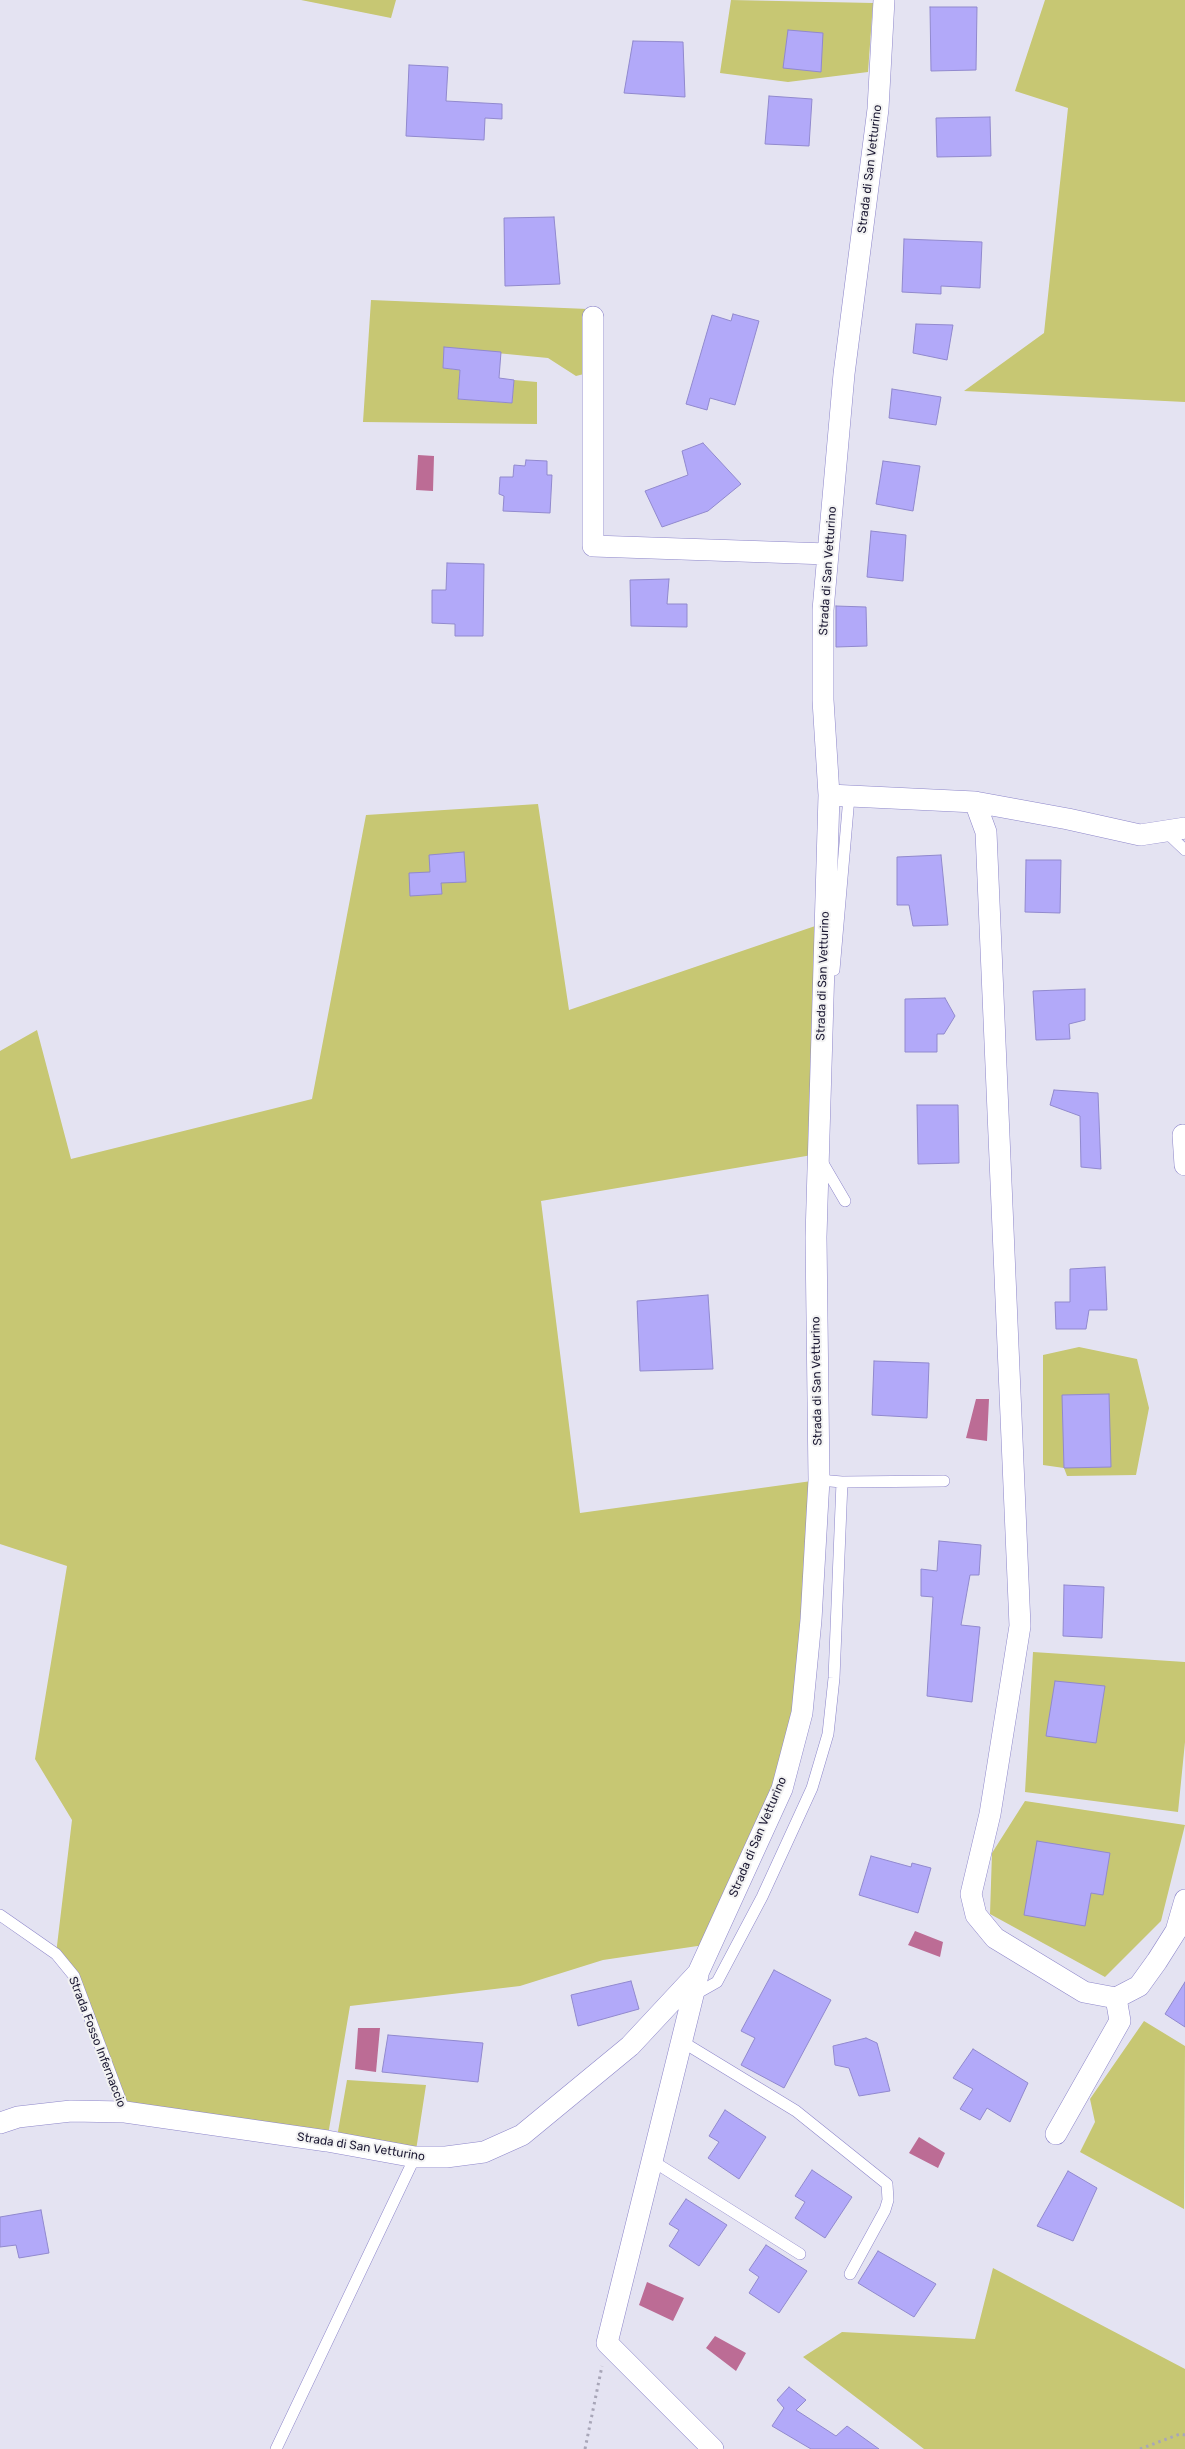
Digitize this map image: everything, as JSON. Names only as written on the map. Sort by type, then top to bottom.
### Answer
[{"type":"street","name":"Strada di San Vetturino","points":[[0,2123],[18,2118],[71,2111],[125,2112],[327,2141],[414,2157],[446,2157],[484,2152],[522,2135],[630,2046],[698,1972],[782,1789],[802,1713],[811,1620],[818,1480],[816,1237],[818,1154],[839,796],[823,700],[823,610],[844,374],[878,109],[884,0]]},
{"type":"street","points":[[593,317],[593,546],[828,554]]},
{"type":"street","points":[[839,796],[974,802],[1068,819],[1140,835],[1175,830]]},
{"type":"street","points":[[974,802],[986,832],[1020,1626],[990,1814],[971,1894],[976,1915],[995,1938],[1084,1992],[1116,1998],[1139,1986],[1153,1967],[1176,1931],[1185,1900]]},
{"type":"street","points":[[1183,1136],[1185,1165]]},
{"type":"street","points":[[698,1972],[607,2343],[713,2449]]},
{"type":"street","points":[[1056,2134],[1120,2021],[1116,1998]]},
{"type":"lane","points":[[1175,830],[1185,850]]},
{"type":"lane","points":[[818,1154],[845,1201]]},
{"type":"lane","points":[[818,1480],[842,1482],[944,1481]]},
{"type":"lane","points":[[692,1996],[717,1982],[762,1897],[812,1788],[828,1734],[834,1678],[842,1482]]},
{"type":"lane","name":"Strada Fosso Infernaccio","points":[[0,1915],[56,1954],[74,1976],[125,2112]]},
{"type":"lane","points":[[681,2041],[796,2111],[887,2184],[888,2200],[885,2210],[850,2274]]},
{"type":"lane","points":[[276,2449],[414,2157]]},
{"type":"lane","points":[[651,2160],[800,2254]]},
{"type":"path","points":[[586,2449],[607,2343]]},
{"type":"path","points":[[1140,2449],[1180,2434],[1185,2434]]},
{"type":"shaded area","points":[[301,0],[396,0],[391,18]]},
{"type":"shaded area","points":[[731,0],[873,3],[868,72],[788,82],[720,73]]},
{"type":"shaded area","points":[[1045,0],[1185,0],[1185,402],[964,391],[1044,333],[1068,108],[1015,91]]},
{"type":"shaded area","points":[[371,300],[588,309],[588,373],[576,376],[548,358],[445,348],[443,368],[460,370],[458,399],[512,403],[514,380],[537,382],[537,424],[363,422]]},
{"type":"shaded area","points":[[418,455],[434,456],[433,491],[416,490]]},
{"type":"shaded area","points":[[538,804],[569,1010],[824,923],[818,1154],[541,1201],[580,1513],[819,1480],[802,1713],[711,1944],[603,1960],[520,1986],[350,2006],[327,2141],[125,2112],[74,1976],[56,1954],[72,1820],[35,1759],[67,1566],[0,1544],[0,1051],[37,1030],[71,1159],[312,1099],[366,815]]},
{"type":"shaded area","points":[[1079,1347],[1137,1359],[1149,1408],[1136,1475],[1067,1476],[1064,1468],[1043,1465],[1043,1355]]},
{"type":"shaded area","points":[[976,1399],[989,1399],[987,1441],[966,1438]]},
{"type":"shaded area","points":[[1033,1652],[1185,1662],[1185,1742],[1178,1812],[1025,1792]]},
{"type":"shaded area","points":[[1025,1801],[1185,1825],[1161,1921],[1105,1977],[990,1914],[992,1853]]},
{"type":"shaded area","points":[[915,1931],[943,1942],[940,1957],[908,1945]]},
{"type":"shaded area","points":[[1144,2021],[1185,2046],[1184,2209],[1080,2152],[1095,2122],[1090,2099]]},
{"type":"shaded area","points":[[358,2028],[380,2028],[376,2072],[355,2069]]},
{"type":"shaded area","points":[[347,2080],[426,2085],[415,2157],[336,2143]]},
{"type":"shaded area","points":[[919,2137],[945,2153],[938,2168],[909,2153]]},
{"type":"shaded area","points":[[993,2268],[1185,2369],[1185,2449],[924,2449],[803,2357],[842,2332],[975,2339]]},
{"type":"shaded area","points":[[647,2282],[684,2298],[673,2321],[639,2305]]},
{"type":"shaded area","points":[[715,2336],[746,2353],[736,2371],[706,2348]]},
{"type":"building","points":[[930,7],[977,7],[976,70],[931,71]]},
{"type":"building","points":[[788,30],[823,33],[821,72],[783,68]]},
{"type":"building","points":[[633,41],[683,42],[685,97],[624,93]]},
{"type":"building","points":[[409,65],[448,67],[446,101],[502,104],[502,119],[485,118],[484,140],[406,136]]},
{"type":"building","points":[[769,96],[812,99],[809,146],[765,144]]},
{"type":"building","points":[[990,117],[991,156],[937,157],[936,118]]},
{"type":"building","points":[[554,217],[560,284],[505,286],[504,218]]},
{"type":"building","points":[[904,239],[982,242],[980,288],[941,286],[941,294],[902,292]]},
{"type":"building","points":[[733,314],[759,321],[735,405],[710,398],[707,410],[686,404],[712,315],[731,321]]},
{"type":"building","points":[[916,324],[953,325],[947,360],[913,353]]},
{"type":"building","points":[[444,347],[501,352],[499,378],[514,380],[512,403],[458,399],[460,370],[443,368]]},
{"type":"building","points":[[892,389],[941,397],[936,425],[889,418]]},
{"type":"building","points":[[703,443],[741,484],[708,511],[662,527],[645,491],[688,475],[682,451]]},
{"type":"building","points":[[526,460],[547,461],[547,475],[552,475],[550,513],[503,511],[504,496],[499,494],[500,477],[513,477],[514,465],[525,466]]},
{"type":"building","points":[[883,461],[920,466],[913,511],[876,504]]},
{"type":"building","points":[[871,531],[906,535],[903,581],[867,577]]},
{"type":"building","points":[[447,563],[484,564],[483,636],[455,636],[455,624],[432,623],[432,590],[446,590]]},
{"type":"building","points":[[669,579],[667,604],[687,604],[687,627],[631,626],[630,580]]},
{"type":"building","points":[[836,606],[866,607],[867,646],[836,647]]},
{"type":"building","points":[[464,852],[466,882],[441,883],[442,894],[410,896],[409,873],[430,872],[429,855]]},
{"type":"building","points":[[941,855],[948,925],[913,926],[909,905],[897,905],[897,857]]},
{"type":"building","points":[[1026,860],[1061,860],[1060,913],[1025,912]]},
{"type":"building","points":[[1085,989],[1085,1020],[1069,1024],[1070,1039],[1036,1040],[1033,991]]},
{"type":"building","points":[[945,998],[955,1016],[944,1034],[937,1034],[937,1052],[905,1052],[905,999]]},
{"type":"building","points":[[1054,1090],[1098,1093],[1101,1169],[1081,1167],[1080,1116],[1050,1105]]},
{"type":"building","points":[[917,1105],[958,1105],[959,1163],[918,1164]]},
{"type":"building","points":[[1105,1267],[1107,1310],[1089,1310],[1086,1329],[1056,1329],[1055,1302],[1070,1302],[1070,1269]]},
{"type":"building","points":[[708,1295],[713,1369],[640,1371],[637,1301]]},
{"type":"building","points":[[874,1361],[929,1363],[927,1418],[872,1415]]},
{"type":"building","points":[[1109,1394],[1111,1467],[1064,1468],[1062,1395]]},
{"type":"building","points":[[939,1541],[981,1545],[979,1575],[970,1575],[961,1625],[980,1627],[972,1702],[927,1696],[933,1597],[921,1596],[921,1569],[937,1571]]},
{"type":"building","points":[[1064,1585],[1104,1587],[1102,1638],[1063,1636]]},
{"type":"building","points":[[1055,1681],[1105,1686],[1096,1743],[1046,1736]]},
{"type":"building","points":[[1037,1841],[1110,1853],[1103,1895],[1091,1893],[1085,1926],[1024,1915]]},
{"type":"building","points":[[871,1856],[911,1867],[912,1863],[931,1868],[918,1913],[859,1895]]},
{"type":"building","points":[[774,1970],[831,2000],[784,2088],[741,2065],[755,2038],[741,2031]]},
{"type":"building","points":[[631,1981],[639,2009],[578,2026],[571,1995]]},
{"type":"building","points":[[1185,1982],[1185,2027],[1165,2014]]},
{"type":"building","points":[[388,2035],[483,2043],[478,2082],[382,2072]]},
{"type":"building","points":[[866,2038],[877,2043],[890,2091],[859,2096],[849,2068],[835,2065],[833,2046]]},
{"type":"building","points":[[973,2049],[1028,2083],[1010,2122],[987,2108],[980,2120],[960,2109],[973,2089],[953,2078]]},
{"type":"building","points":[[725,2110],[766,2137],[739,2179],[708,2158],[719,2142],[709,2136]]},
{"type":"building","points":[[812,2170],[852,2197],[825,2238],[795,2218],[805,2202],[795,2196]]},
{"type":"building","points":[[1068,2171],[1097,2188],[1073,2241],[1037,2226]]},
{"type":"building","points":[[686,2199],[727,2225],[699,2266],[669,2246],[679,2230],[669,2224]]},
{"type":"building","points":[[41,2210],[49,2253],[19,2258],[16,2245],[0,2247],[0,2217]]},
{"type":"building","points":[[766,2245],[807,2271],[779,2313],[749,2293],[759,2277],[749,2270]]},
{"type":"building","points":[[878,2251],[936,2284],[914,2317],[858,2283]]},
{"type":"building","points":[[789,2387],[806,2400],[796,2410],[836,2436],[847,2426],[879,2449],[811,2449],[772,2426],[784,2408],[777,2400]]}]
